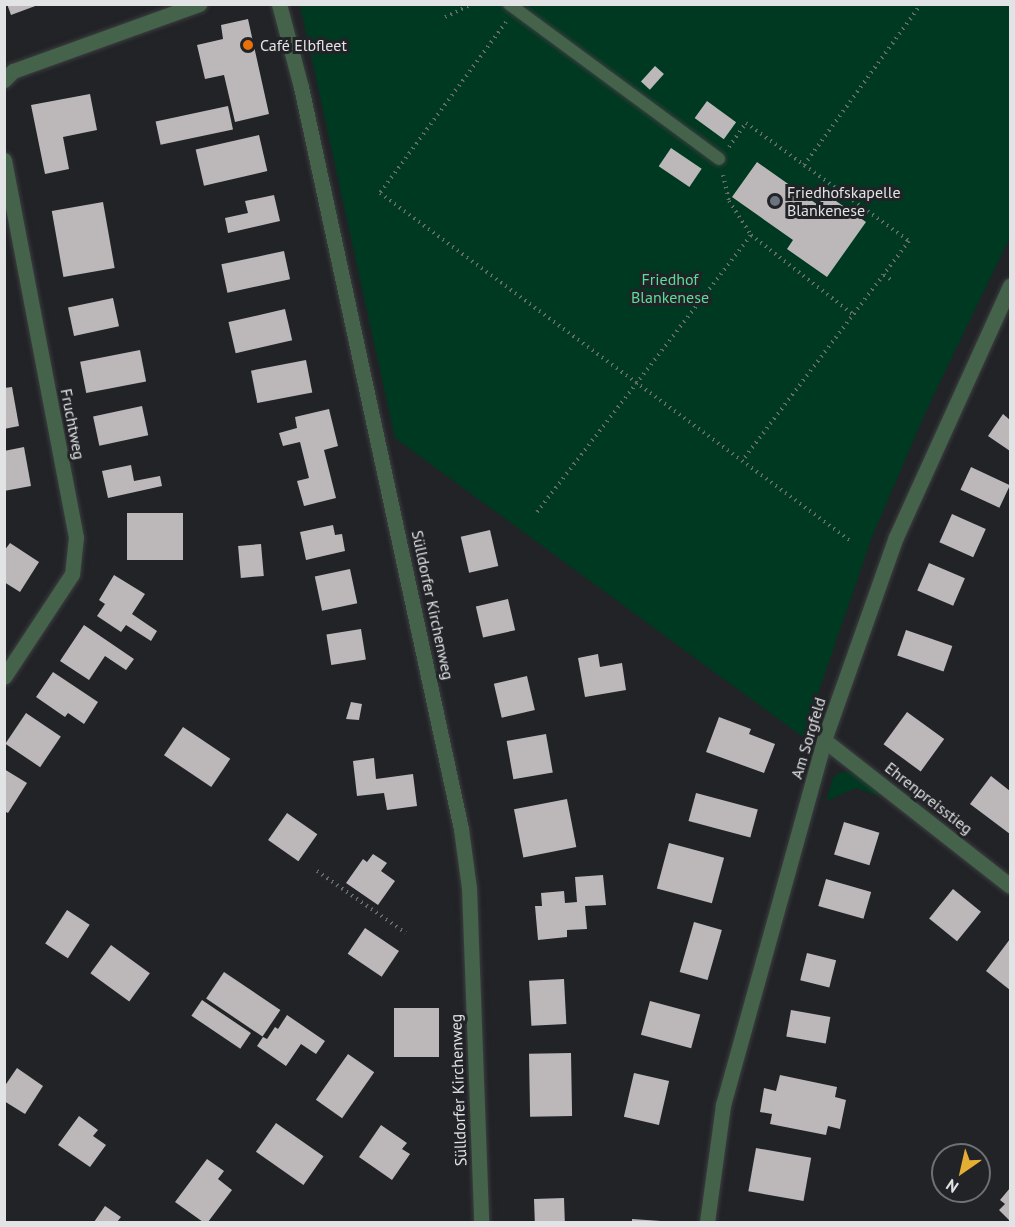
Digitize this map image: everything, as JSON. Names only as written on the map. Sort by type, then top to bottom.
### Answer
[{"type":"street","points":[[4,80],[13,71],[199,4]]},
{"type":"street","name":"Sülldorfer Kirchenweg","points":[[279,4],[301,87],[461,829],[469,888],[481,1222]]},
{"type":"street","name":"Fruchtweg","points":[[4,160],[76,537],[72,574],[4,676]]},
{"type":"street","name":"Am Sorgfeld","points":[[707,1222],[723,1105],[824,740],[896,537],[1011,286]]},
{"type":"street","name":"Ehrenpreisstieg","points":[[824,740],[1011,886]]},
{"type":"lane","points":[[512,7],[719,159]]},
{"type":"path","points":[[446,17],[473,4]]},
{"type":"path","points":[[804,165],[920,5]]},
{"type":"path","points":[[512,7],[380,193],[852,542]]},
{"type":"path","points":[[743,460],[855,316],[909,241],[746,123],[719,159],[729,201],[751,235],[855,316]]},
{"type":"path","points":[[537,512],[639,383],[751,235]]},
{"type":"path","points":[[884,275],[892,281]]},
{"type":"path","points":[[316,871],[406,933]]},
{"type":"green space","name":"Friedhof Blankenese","points":[[300,5],[1010,5],[1010,237],[927,409],[872,537],[803,737],[395,438]]},
{"type":"green space","points":[[842,772],[856,773],[878,786],[879,796],[856,788],[826,801],[834,776]]},
{"type":"building","points":[[7,4],[38,4],[38,5],[11,15]]},
{"type":"building","points":[[248,19],[269,114],[235,122],[224,75],[205,79],[197,45],[223,39],[221,25]]},
{"type":"building","points":[[655,66],[664,74],[650,90],[641,82]]},
{"type":"building","points":[[90,94],[97,130],[63,137],[69,169],[45,174],[31,105]]},
{"type":"building","points":[[707,101],[736,122],[724,139],[695,118]]},
{"type":"building","points":[[228,106],[233,129],[161,145],[156,121]]},
{"type":"building","points":[[259,135],[267,171],[204,186],[196,150]]},
{"type":"building","points":[[671,148],[702,169],[689,187],[659,166]]},
{"type":"building","points":[[757,162],[818,205],[826,194],[866,222],[827,277],[787,249],[793,240],[732,197]]},
{"type":"building","points":[[274,195],[280,221],[228,233],[225,218],[248,213],[245,201]]},
{"type":"building","points":[[103,202],[115,268],[63,277],[52,211]]},
{"type":"building","points":[[284,251],[290,279],[227,293],[221,264]]},
{"type":"building","points":[[113,298],[119,326],[74,336],[68,308]]},
{"type":"building","points":[[285,309],[292,340],[236,353],[228,322]]},
{"type":"building","points":[[140,350],[146,381],[86,393],[80,362]]},
{"type":"building","points":[[306,360],[312,392],[257,403],[251,371]]},
{"type":"building","points":[[12,387],[19,426],[4,429],[4,388]]},
{"type":"building","points":[[142,406],[148,435],[99,446],[93,416]]},
{"type":"building","points":[[329,409],[338,446],[324,450],[336,498],[304,506],[297,481],[309,478],[300,442],[283,446],[279,433],[297,428],[295,417]]},
{"type":"building","points":[[1003,414],[1010,420],[1010,451],[988,436]]},
{"type":"building","points":[[24,447],[31,486],[4,491],[4,451]]},
{"type":"building","points":[[131,465],[134,481],[160,476],[162,486],[108,498],[102,471]]},
{"type":"building","points":[[971,467],[1010,485],[999,508],[960,490]]},
{"type":"building","points":[[127,513],[183,513],[183,560],[127,560]]},
{"type":"building","points":[[952,514],[986,529],[973,557],[939,542]]},
{"type":"building","points":[[333,525],[335,535],[342,534],[345,551],[306,560],[300,532]]},
{"type":"building","points":[[490,530],[498,566],[469,573],[461,537]]},
{"type":"building","points":[[10,543],[39,562],[20,592],[4,582],[4,551]]},
{"type":"building","points":[[261,544],[264,576],[241,578],[238,546]]},
{"type":"building","points":[[929,563],[965,578],[953,606],[917,591]]},
{"type":"building","points":[[350,569],[357,603],[322,611],[315,576]]},
{"type":"building","points":[[114,575],[145,594],[132,614],[157,631],[151,641],[126,625],[121,632],[97,616],[105,604],[99,600]]},
{"type":"building","points":[[508,599],[515,630],[483,638],[476,606]]},
{"type":"building","points":[[84,625],[134,659],[126,670],[105,656],[89,680],[60,661]]},
{"type":"building","points":[[361,629],[366,660],[331,665],[326,634]]},
{"type":"building","points":[[906,630],[952,646],[944,671],[897,656]]},
{"type":"building","points":[[598,654],[600,667],[622,663],[626,690],[585,697],[578,658]]},
{"type":"building","points":[[53,672],[98,702],[84,724],[68,713],[65,717],[36,697]]},
{"type":"building","points":[[527,676],[535,710],[502,718],[494,684]]},
{"type":"building","points":[[351,702],[362,704],[359,720],[346,719]]},
{"type":"building","points":[[907,712],[944,739],[921,771],[883,744]]},
{"type":"building","points":[[26,713],[61,736],[40,767],[5,744]]},
{"type":"building","points":[[719,717],[751,729],[749,734],[775,744],[764,773],[706,752]]},
{"type":"building","points":[[183,727],[230,759],[211,787],[164,755]]},
{"type":"building","points":[[546,734],[553,772],[513,779],[507,741]]},
{"type":"building","points":[[374,758],[376,779],[413,774],[417,806],[387,810],[384,793],[357,796],[353,761]]},
{"type":"building","points":[[4,769],[27,783],[8,813],[4,811]]},
{"type":"building","points":[[991,776],[1010,791],[1010,834],[970,804]]},
{"type":"building","points":[[696,793],[758,810],[750,838],[688,821]]},
{"type":"building","points":[[567,799],[576,847],[523,857],[514,809]]},
{"type":"building","points":[[287,813],[317,834],[298,861],[268,840]]},
{"type":"building","points":[[844,822],[879,833],[869,865],[834,855]]},
{"type":"building","points":[[669,843],[724,858],[712,903],[657,888]]},
{"type":"building","points":[[373,854],[387,863],[381,871],[395,881],[378,905],[346,883],[363,859],[367,862]]},
{"type":"building","points":[[603,875],[606,905],[585,906],[587,929],[567,930],[567,937],[538,940],[535,906],[542,906],[541,893],[564,891],[565,903],[577,902],[575,877]]},
{"type":"building","points":[[826,879],[871,892],[863,919],[818,906]]},
{"type":"building","points":[[953,889],[981,912],[957,941],[929,919]]},
{"type":"building","points":[[67,910],[90,925],[68,958],[45,944]]},
{"type":"building","points":[[694,922],[722,930],[708,980],[680,972]]},
{"type":"building","points":[[365,928],[399,951],[382,977],[348,954]]},
{"type":"building","points":[[1010,939],[1010,990],[986,971]]},
{"type":"building","points":[[111,945],[150,973],[129,1002],[90,973]]},
{"type":"building","points":[[807,953],[836,960],[829,987],[800,980]]},
{"type":"building","points":[[224,972],[280,1010],[262,1037],[206,999]]},
{"type":"building","points":[[564,979],[566,1024],[531,1026],[529,981]]},
{"type":"building","points":[[202,1000],[251,1033],[240,1049],[191,1016]]},
{"type":"building","points":[[650,1001],[700,1014],[691,1048],[641,1035]]},
{"type":"building","points":[[394,1008],[439,1008],[439,1057],[394,1057]]},
{"type":"building","points":[[791,1010],[830,1017],[826,1044],[786,1037]]},
{"type":"building","points":[[287,1015],[325,1041],[316,1054],[301,1044],[286,1066],[257,1046],[263,1037],[267,1039],[275,1027],[278,1029]]},
{"type":"building","points":[[571,1053],[572,1116],[530,1117],[529,1054]]},
{"type":"building","points":[[348,1054],[374,1072],[342,1118],[316,1100]]},
{"type":"building","points":[[17,1068],[43,1086],[25,1114],[4,1101],[4,1087]]},
{"type":"building","points":[[634,1073],[669,1081],[659,1125],[624,1117]]},
{"type":"building","points":[[780,1075],[837,1087],[835,1097],[846,1100],[840,1129],[828,1126],[826,1135],[770,1124],[772,1114],[760,1112],[764,1088],[776,1091]]},
{"type":"building","points":[[79,1116],[98,1130],[93,1136],[106,1145],[90,1167],[58,1145]]},
{"type":"building","points":[[276,1123],[324,1156],[303,1185],[256,1152]]},
{"type":"building","points":[[381,1125],[407,1143],[402,1149],[410,1154],[392,1180],[359,1157]]},
{"type":"building","points":[[756,1148],[811,1158],[804,1201],[748,1191]]},
{"type":"building","points":[[207,1159],[224,1171],[218,1179],[232,1190],[208,1222],[203,1222],[175,1202]]},
{"type":"building","points":[[1010,1188],[1010,1221],[999,1210],[1005,1204],[1000,1200]]},
{"type":"building","points":[[564,1198],[565,1222],[535,1222],[534,1199]]},
{"type":"building","points":[[105,1206],[121,1217],[117,1222],[94,1222]]},
{"type":"building","points":[[632,1219],[661,1221],[661,1222],[632,1222]]},
{"type":"place","name":"Café Elbfleet","points":[[248,45]]},
{"type":"place","name":"Friedhofskapelle Blankenese","points":[[775,201]]}]
